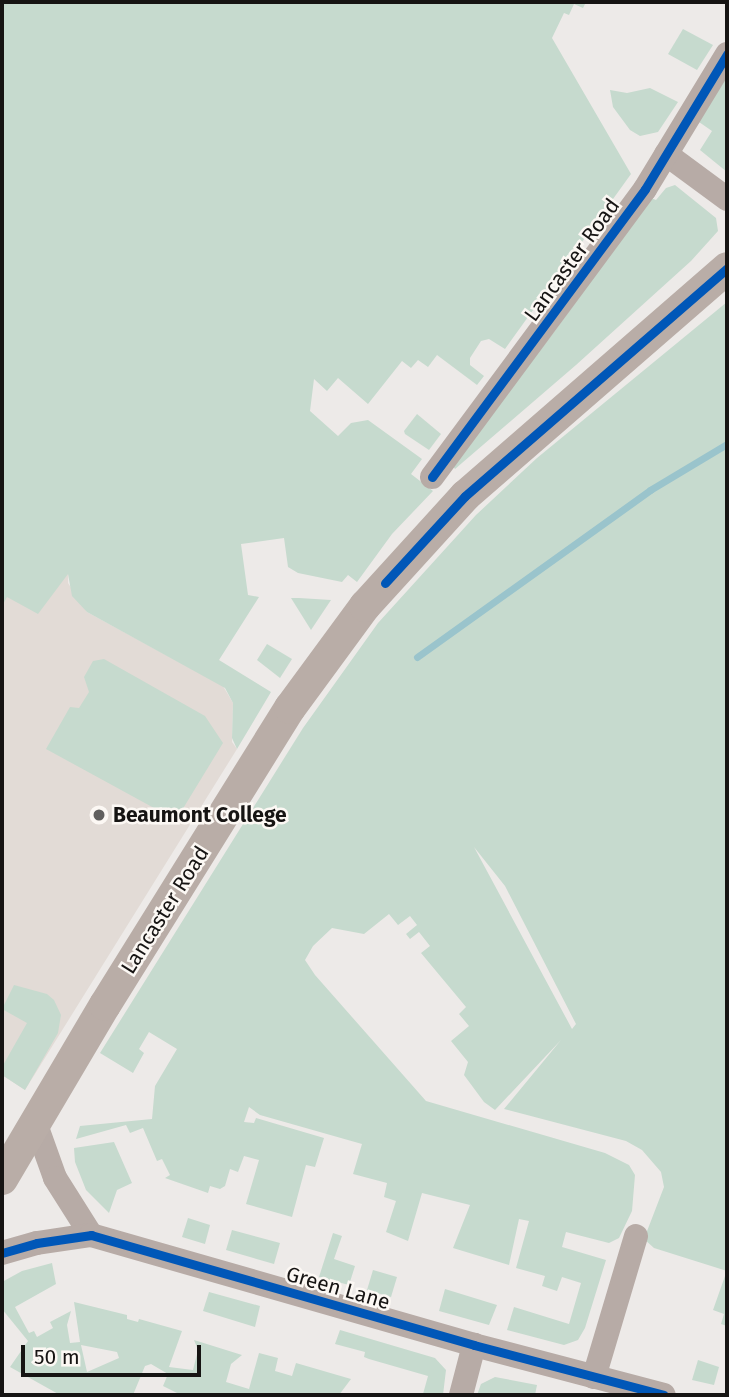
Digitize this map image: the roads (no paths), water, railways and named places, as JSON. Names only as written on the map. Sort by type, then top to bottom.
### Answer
[{"type":"main road","name":"Lancaster Road","points":[[2,1179],[290,708],[365,606],[465,496],[727,268]]},
{"type":"street","name":"Lancaster Road","points":[[432,477],[543,330],[666,154],[727,54]]},
{"type":"street","points":[[666,154],[727,199]]},
{"type":"street","points":[[35,1122],[55,1178],[91,1235]]},
{"type":"street","name":"Green Lane","points":[[2,1253],[37,1242],[91,1235],[474,1345],[664,1395]]},
{"type":"street","points":[[594,1377],[636,1236]]},
{"type":"street","points":[[461,1395],[474,1345]]},
{"type":"waterway","points":[[417,657],[650,490],[727,444]]},
{"type":"place","name":"Beaumont College","points":[[99,815]]}]
